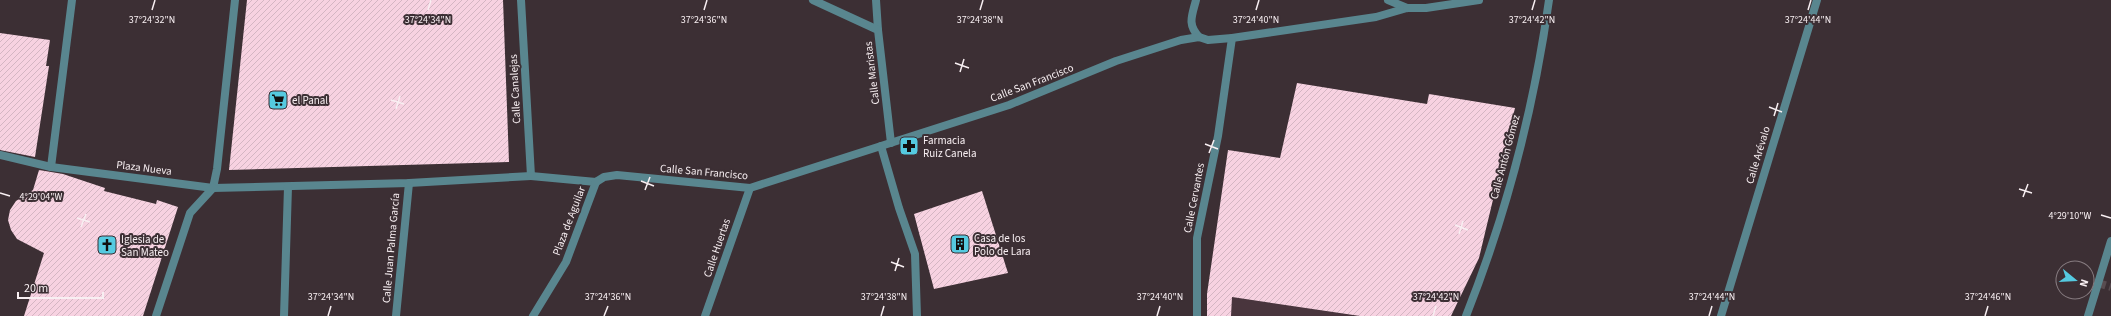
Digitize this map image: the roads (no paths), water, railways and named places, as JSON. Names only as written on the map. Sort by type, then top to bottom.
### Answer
[{"type":"street","points":[[51,167],[72,0]]},
{"type":"street","points":[[156,316],[190,213],[213,188],[217,169],[235,0]]},
{"type":"street","name":"Calle Canalejas","points":[[521,0],[531,176]]},
{"type":"street","points":[[813,0],[878,30]]},
{"type":"street","name":"Calle Maristas","points":[[876,0],[891,142]]},
{"type":"street","points":[[1196,0],[1191,19],[1193,30],[1200,37]]},
{"type":"street","points":[[1388,0],[1407,8]]},
{"type":"street","name":"Calle San Francisco","points":[[596,182],[604,177],[617,175],[750,188],[1009,105],[1116,61],[1181,40],[1200,37],[1208,40],[1232,38],[1376,17],[1407,8],[1426,8],[1480,0]]},
{"type":"street","name":"Calle Antón Gómez","points":[[1466,316],[1490,257],[1517,160],[1538,73],[1549,0]]},
{"type":"street","name":"Calle Arévalo","points":[[1721,316],[1817,0]]},
{"type":"street","name":"Calle Cervantes","points":[[1197,316],[1197,238],[1218,136],[1232,38]]},
{"type":"street","points":[[881,146],[899,208],[915,254],[918,316]]},
{"type":"street","name":"Plaza Nueva","points":[[0,155],[51,167],[213,188]]},
{"type":"street","name":"Calle Juan Palma García","points":[[213,188],[409,183],[531,176]]},
{"type":"street","name":"Plaza de Aguilar","points":[[531,176],[596,182],[566,262],[533,316]]},
{"type":"street","name":"Calle Juan Palma García","points":[[396,316],[409,183]]},
{"type":"street","points":[[284,316],[288,187]]},
{"type":"street","name":"Calle Huertas","points":[[705,316],[750,188]]},
{"type":"street","points":[[2088,316],[2111,241]]},
{"type":"tunnel","points":[[2098,283],[2111,287]]},
{"type":"place","name":"el Panal","points":[[278,100]]},
{"type":"place","name":"Farmacia Ruiz Canela","points":[[909,146]]},
{"type":"place","name":"Casa de los Polo de Lara","points":[[960,244]]},
{"type":"place","name":"Iglesia de San Mateo","points":[[107,245]]}]
